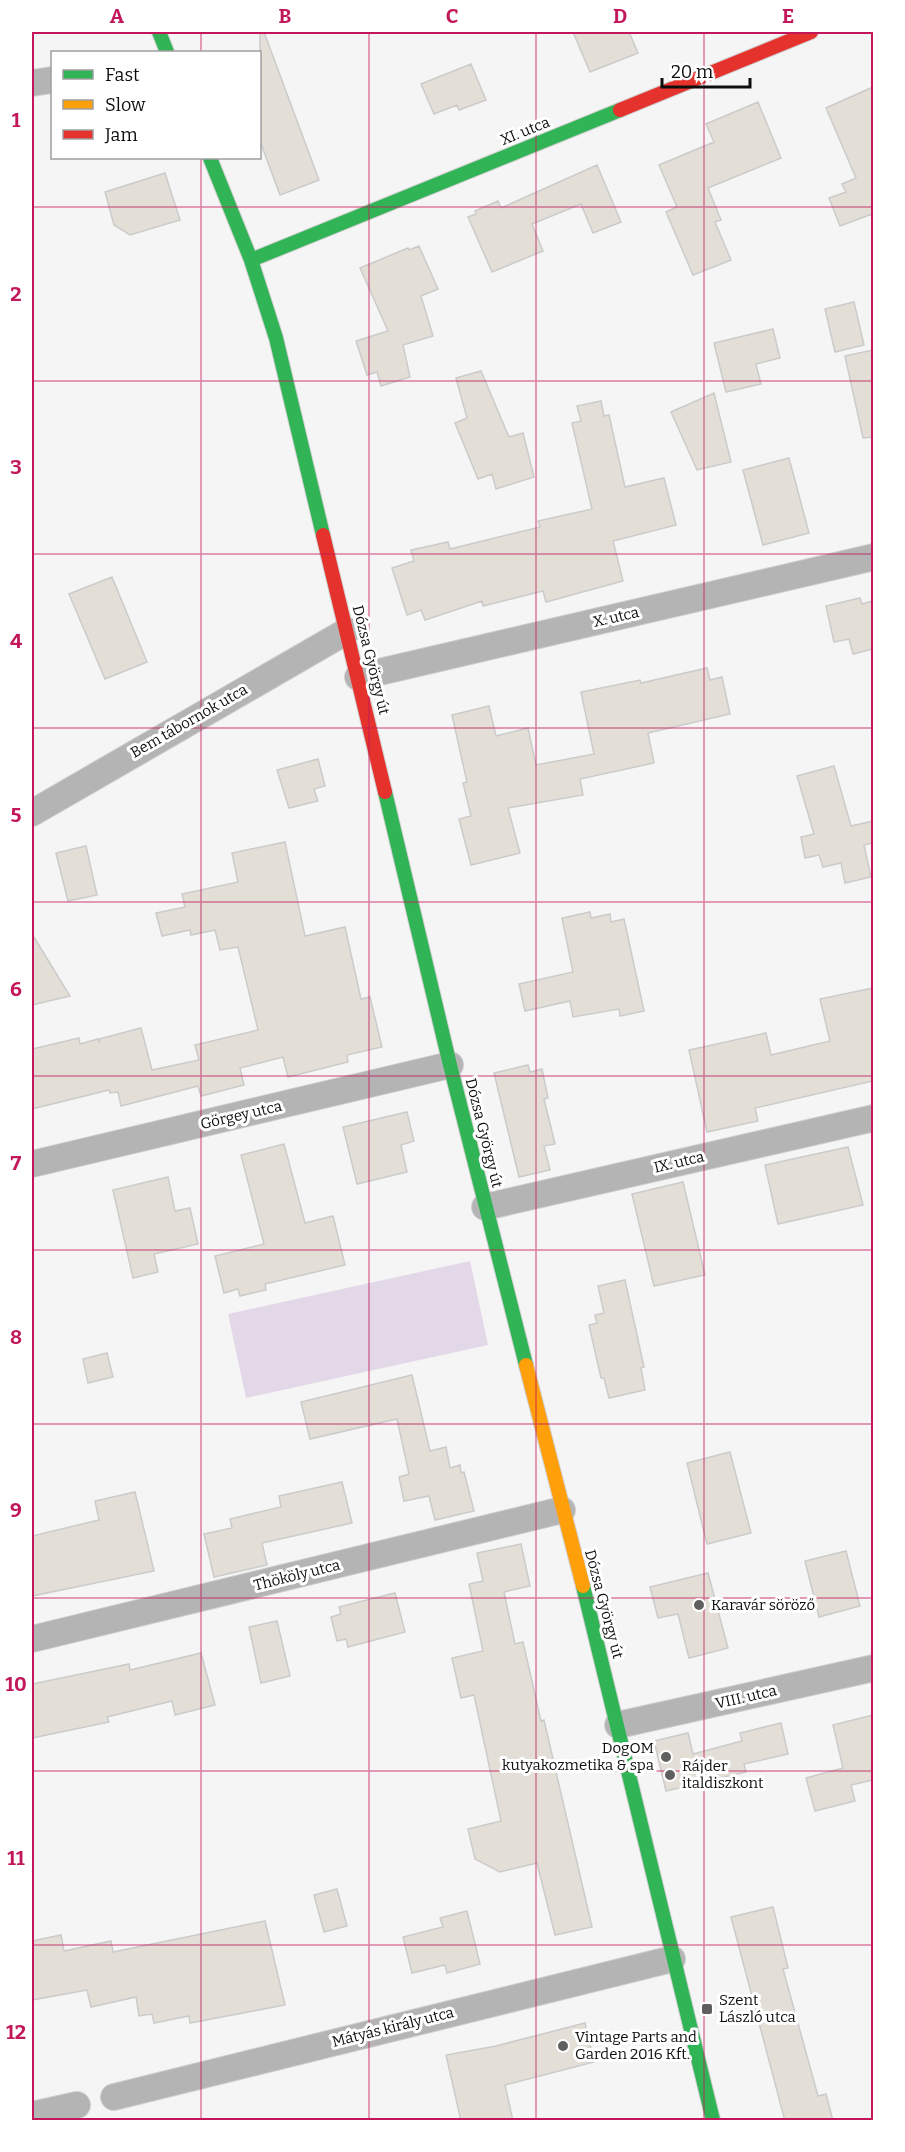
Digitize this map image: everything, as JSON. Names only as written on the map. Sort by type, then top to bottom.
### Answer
[{"type":"street","points":[[159,32],[167,51]]},
{"type":"street","name":"XI. utca","points":[[251,260],[811,32]]},
{"type":"street","points":[[32,83],[51,80]]},
{"type":"street","name":"Dózsa György út","points":[[210,159],[251,260],[276,338],[450,1065],[618,1725],[672,1959],[713,2121]]},
{"type":"street","name":"X. utca","points":[[358,677],[873,557]]},
{"type":"street","name":"Bem tábornok utca","points":[[32,813],[346,631]]},
{"type":"street","name":"Görgey utca","points":[[32,1164],[450,1065]]},
{"type":"street","name":"IX. utca","points":[[485,1207],[873,1118]]},
{"type":"street","name":"Thököly utca","points":[[32,1640],[562,1510]]},
{"type":"street","name":"VIII. utca","points":[[618,1725],[873,1668]]},
{"type":"street","name":"Mátyás király utca","points":[[114,2097],[672,1959]]},
{"type":"street","points":[[32,2115],[77,2105]]},
{"type":"shaded area","points":[[470,1261],[488,1345],[246,1398],[228,1314]]},
{"type":"building","points":[[260,32],[264,32],[319,180],[280,195],[261,144]]},
{"type":"building","points":[[573,32],[629,32],[638,53],[590,72]]},
{"type":"building","points":[[471,64],[486,100],[459,110],[457,105],[434,114],[421,84]]},
{"type":"building","points":[[873,87],[873,218],[872,214],[840,226],[829,198],[846,192],[842,184],[856,178],[826,108]]},
{"type":"building","points":[[758,102],[781,158],[708,188],[721,220],[715,222],[731,260],[693,275],[666,212],[677,207],[659,165],[714,142],[706,124]]},
{"type":"building","points":[[597,165],[621,222],[593,233],[581,204],[532,224],[543,251],[492,272],[468,217],[476,214],[475,211],[498,201],[501,208]]},
{"type":"building","points":[[165,173],[180,220],[130,235],[114,225],[105,192]]},
{"type":"building","points":[[419,246],[438,289],[421,296],[433,336],[403,345],[410,377],[381,386],[377,372],[367,375],[356,341],[388,331],[360,268],[408,248],[409,250]]},
{"type":"building","points":[[854,302],[864,345],[835,352],[825,309]]},
{"type":"building","points":[[773,329],[780,358],[756,364],[761,384],[726,392],[714,343]]},
{"type":"building","points":[[873,350],[873,437],[863,438],[845,356]]},
{"type":"building","points":[[481,371],[509,437],[523,433],[534,477],[496,489],[492,474],[478,479],[455,423],[467,418],[456,378]]},
{"type":"building","points":[[714,393],[731,462],[697,470],[671,412]]},
{"type":"building","points":[[601,401],[604,416],[609,415],[625,487],[664,478],[676,525],[613,541],[623,581],[546,602],[543,591],[483,606],[482,601],[425,620],[421,610],[407,615],[392,568],[414,561],[411,550],[448,542],[450,549],[540,527],[538,521],[592,509],[572,423],[581,421],[577,406]]},
{"type":"building","points":[[789,458],[809,533],[763,545],[743,470]]},
{"type":"building","points":[[112,577],[147,662],[105,679],[69,594]]},
{"type":"building","points":[[860,598],[862,604],[873,601],[873,649],[853,654],[849,639],[834,642],[826,606]]},
{"type":"building","points":[[707,668],[710,680],[722,677],[730,714],[648,733],[654,763],[580,779],[583,795],[508,808],[520,853],[471,865],[459,819],[471,816],[463,783],[467,782],[452,715],[489,706],[496,736],[528,728],[536,765],[594,754],[581,692],[640,680],[641,683]]},
{"type":"building","points":[[318,759],[325,786],[314,789],[318,801],[289,808],[277,770]]},
{"type":"building","points":[[834,766],[851,826],[873,821],[873,843],[864,845],[871,877],[845,883],[841,863],[823,867],[819,855],[805,858],[801,837],[814,834],[797,776]]},
{"type":"building","points":[[285,842],[305,936],[345,927],[361,999],[370,997],[382,1047],[347,1055],[348,1062],[288,1077],[283,1057],[240,1068],[244,1085],[201,1096],[198,1086],[121,1106],[118,1092],[110,1093],[109,1090],[32,1109],[32,1049],[79,1038],[80,1044],[98,1039],[100,1043],[99,1039],[141,1028],[152,1070],[199,1060],[195,1045],[258,1030],[238,947],[220,950],[215,930],[191,935],[190,930],[162,936],[156,913],[185,907],[182,894],[238,882],[232,853]]},
{"type":"building","points":[[86,846],[97,895],[68,901],[56,853]]},
{"type":"building","points":[[590,912],[591,918],[610,914],[611,922],[624,919],[644,1011],[620,1016],[619,1009],[573,1017],[570,1001],[525,1011],[519,984],[573,972],[562,918]]},
{"type":"building","points":[[32,934],[70,996],[32,1005]]},
{"type":"building","points":[[873,988],[873,1081],[755,1108],[758,1121],[707,1132],[689,1050],[766,1033],[771,1055],[830,1041],[820,999]]},
{"type":"building","points":[[528,1065],[530,1072],[542,1069],[548,1098],[544,1099],[555,1144],[544,1146],[550,1170],[519,1177],[494,1073]]},
{"type":"building","points":[[407,1112],[414,1141],[401,1145],[407,1172],[357,1184],[343,1127]]},
{"type":"building","points":[[284,1144],[305,1223],[333,1216],[345,1265],[265,1284],[266,1290],[240,1296],[238,1289],[224,1293],[215,1256],[264,1244],[241,1155]]},
{"type":"building","points":[[848,1147],[863,1205],[778,1224],[765,1165]]},
{"type":"building","points":[[168,1177],[175,1211],[190,1208],[198,1244],[154,1254],[158,1272],[133,1278],[113,1190]]},
{"type":"building","points":[[683,1182],[705,1275],[654,1286],[632,1194]]},
{"type":"building","points":[[625,1280],[644,1367],[641,1368],[645,1390],[609,1398],[604,1378],[601,1378],[589,1325],[597,1323],[595,1315],[604,1313],[598,1286]]},
{"type":"building","points":[[107,1353],[113,1377],[88,1383],[83,1359]]},
{"type":"building","points":[[412,1375],[430,1451],[446,1447],[450,1468],[460,1465],[474,1511],[435,1520],[429,1496],[404,1501],[399,1477],[409,1474],[397,1419],[310,1439],[301,1402]]},
{"type":"building","points":[[730,1452],[751,1533],[707,1544],[687,1463]]},
{"type":"building","points":[[342,1482],[352,1523],[262,1543],[267,1565],[214,1577],[204,1534],[232,1528],[230,1519],[281,1507],[279,1496]]},
{"type":"building","points":[[135,1492],[154,1571],[32,1596],[32,1536],[99,1520],[95,1501]]},
{"type":"building","points":[[521,1544],[530,1586],[504,1592],[515,1644],[523,1642],[541,1721],[544,1720],[592,1927],[555,1935],[537,1863],[500,1872],[475,1859],[468,1829],[501,1821],[474,1695],[461,1698],[452,1658],[483,1651],[469,1584],[483,1581],[477,1553]]},
{"type":"building","points":[[846,1551],[860,1606],[819,1617],[805,1561]]},
{"type":"building","points":[[708,1573],[728,1648],[689,1658],[678,1614],[658,1618],[650,1587]]},
{"type":"building","points":[[395,1593],[405,1632],[348,1647],[346,1639],[337,1641],[331,1617],[341,1614],[339,1607]]},
{"type":"building","points":[[277,1621],[290,1676],[261,1683],[249,1627]]},
{"type":"building","points":[[201,1653],[215,1705],[175,1715],[172,1701],[107,1717],[109,1722],[32,1738],[32,1684],[129,1664],[130,1670]]},
{"type":"building","points":[[873,1715],[873,1780],[851,1785],[855,1801],[815,1811],[806,1778],[843,1768],[833,1725]]},
{"type":"building","points":[[781,1723],[788,1754],[744,1764],[746,1772],[666,1791],[654,1741],[688,1733],[693,1754],[742,1741],[740,1733]]},
{"type":"building","points":[[337,1889],[347,1926],[324,1932],[314,1895]]},
{"type":"building","points":[[773,1907],[788,1968],[783,1969],[818,2096],[826,2094],[833,2121],[785,2121],[731,1917]]},
{"type":"building","points":[[467,1911],[480,1964],[447,1973],[445,1965],[412,1973],[403,1937],[443,1927],[440,1918]]},
{"type":"building","points":[[265,1921],[285,2005],[190,2023],[189,2016],[154,2023],[152,2014],[139,2016],[136,1997],[91,2007],[87,1990],[32,2000],[32,1941],[61,1935],[64,1951],[111,1941],[113,1952]]},
{"type":"building","points":[[585,2023],[594,2062],[505,2085],[513,2121],[461,2121],[446,2055],[496,2046]]},
{"type":"traffic: fast","points":[[159,32],[167,51]]},
{"type":"traffic: fast","points":[[251,260],[620,110]]},
{"type":"traffic: fast","points":[[210,159],[251,260],[276,338],[323,535]]},
{"type":"traffic: fast","points":[[385,792],[450,1065],[526,1365]]},
{"type":"traffic: fast","points":[[583,1586],[713,2120]]},
{"type":"traffic: slow","points":[[526,1365],[583,1586]]},
{"type":"traffic: jam","points":[[620,110],[811,32]]},
{"type":"traffic: jam","points":[[323,535],[385,792]]},
{"type":"place","name":"Karavár söröző","points":[[699,1605]]},
{"type":"place","name":"DogOM kutyakozmetika & spa","points":[[666,1757]]},
{"type":"place","name":"Rájder italdiszkont","points":[[670,1775]]},
{"type":"place","name":"Szent László utca","points":[[707,2009]]},
{"type":"place","name":"Vintage Parts and Garden 2016 Kft.","points":[[563,2046]]}]
